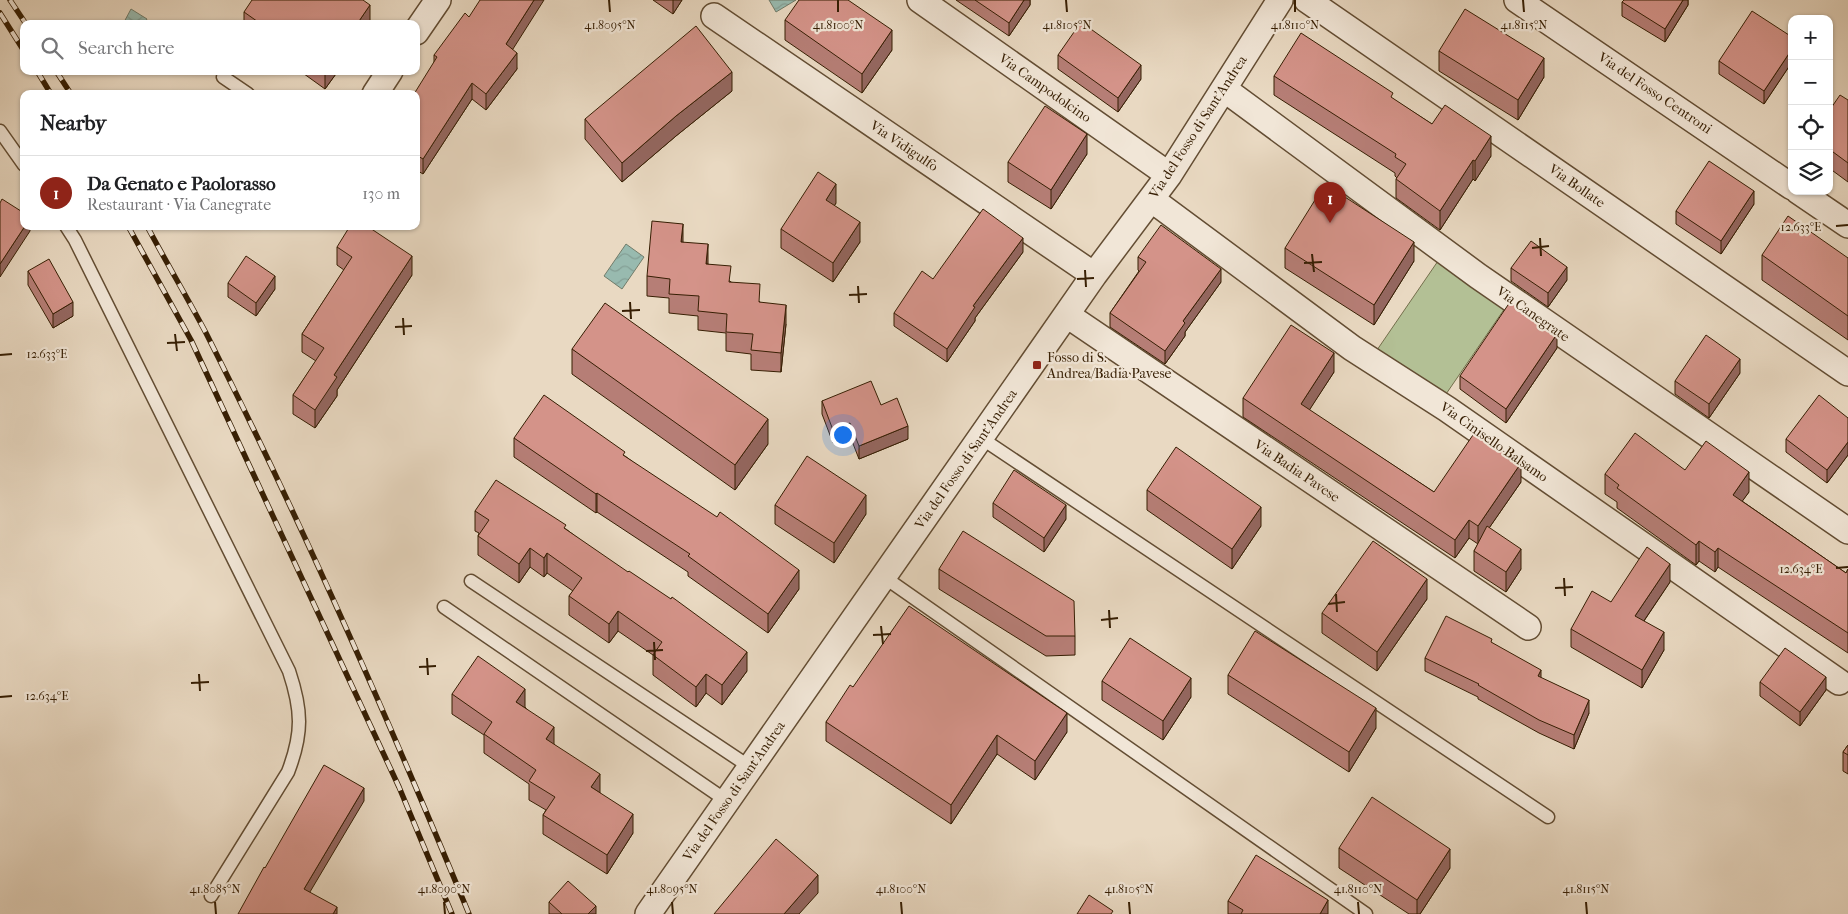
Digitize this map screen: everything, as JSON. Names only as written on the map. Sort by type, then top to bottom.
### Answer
[{"type":"street","points":[[420,26],[438,0]]},
{"type":"street","name":"Via Campodolcino","points":[[920,0],[1169,176]]},
{"type":"street","name":"Via del Fosso di Sant'Andrea","points":[[648,914],[1094,275],[1169,176],[1280,0]]},
{"type":"street","name":"Via Bollate","points":[[1307,0],[1848,373]]},
{"type":"street","name":"Via del Fosso Centroni","points":[[1518,0],[1788,184]]},
{"type":"street","name":"Via Vidigulfo","points":[[714,16],[1094,275]]},
{"type":"street","points":[[378,90],[387,75]]},
{"type":"street","name":"Via Canegrate","points":[[1224,89],[1478,276],[1848,531]]},
{"type":"street","points":[[1804,195],[1848,225]]},
{"type":"street","name":"Via Cinisello Balsamo","points":[[1151,199],[1352,348],[1447,409],[1838,682]]},
{"type":"street","name":"Via Badia Pavese","points":[[1067,315],[1528,627]]},
{"type":"lane","points":[[223,77],[242,90]]},
{"type":"lane","points":[[0,131],[20,159]]},
{"type":"lane","points":[[68,230],[83,256],[289,671],[296,694],[299,708],[299,730],[296,750],[288,772],[211,896]]},
{"type":"lane","points":[[981,438],[1548,817]]},
{"type":"lane","points":[[884,577],[1366,914]]},
{"type":"lane","points":[[471,581],[750,767]]},
{"type":"lane","points":[[444,607],[727,801]]},
{"type":"green space","points":[[1438,261],[1505,308],[1444,397],[1377,350]]},
{"type":"water","points":[[769,0],[796,0],[776,12]]},
{"type":"water","points":[[131,9],[147,19],[146,20],[125,20]]},
{"type":"water","points":[[626,244],[644,257],[622,289],[604,276]]},
{"type":"building","points":[[252,0],[363,0],[370,5],[360,20],[255,20],[244,12]]},
{"type":"building","points":[[480,0],[534,0],[506,44],[517,53],[486,94],[472,83],[423,159],[420,157],[420,90],[416,90],[437,57],[434,55],[465,13],[469,17]]},
{"type":"building","points":[[799,0],[848,0],[892,30],[862,74],[785,20]]},
{"type":"building","points":[[975,0],[1024,0],[1009,23]]},
{"type":"building","points":[[1624,0],[1683,0],[1665,29],[1622,2]]},
{"type":"building","points":[[1465,9],[1544,58],[1518,100],[1439,51]]},
{"type":"building","points":[[1752,11],[1788,34],[1788,55],[1764,91],[1719,61]]},
{"type":"building","points":[[1081,22],[1141,65],[1118,98],[1058,55]]},
{"type":"building","points":[[696,26],[732,72],[676,116],[622,163],[585,119]]},
{"type":"building","points":[[1301,33],[1393,93],[1391,97],[1432,124],[1445,105],[1491,136],[1440,211],[1396,179],[1406,164],[1395,157],[1396,154],[1274,76]]},
{"type":"building","points":[[1840,95],[1848,100],[1848,163],[1833,152],[1833,105]]},
{"type":"building","points":[[1045,106],[1087,134],[1051,190],[1008,162]]},
{"type":"building","points":[[1709,161],[1754,191],[1721,241],[1676,211]]},
{"type":"building","points":[[818,172],[836,184],[826,200],[860,222],[833,263],[781,229]]},
{"type":"building","points":[[1325,184],[1414,242],[1374,305],[1285,248]]},
{"type":"building","points":[[2,199],[20,210],[20,230],[22,230],[0,264],[0,203]]},
{"type":"building","points":[[983,209],[1023,238],[973,306],[975,307],[947,349],[894,313],[922,271],[933,279]]},
{"type":"building","points":[[1788,216],[1848,258],[1848,316],[1762,255]]},
{"type":"building","points":[[652,221],[683,224],[681,242],[708,244],[706,264],[731,266],[729,282],[760,284],[759,302],[786,305],[781,353],[751,350],[753,334],[726,332],[727,314],[698,311],[699,296],[669,294],[670,279],[647,276]]},
{"type":"building","points":[[1161,225],[1221,269],[1183,321],[1185,323],[1165,351],[1110,313],[1146,262],[1138,257]]},
{"type":"building","points":[[348,230],[373,230],[412,256],[334,375],[337,377],[315,410],[293,395],[324,348],[302,334],[352,257],[337,247]]},
{"type":"building","points":[[1531,241],[1567,267],[1548,293],[1511,268]]},
{"type":"building","points":[[246,256],[275,276],[256,303],[228,283]]},
{"type":"building","points":[[49,259],[73,302],[53,314],[28,271]]},
{"type":"building","points":[[1510,302],[1530,318],[1557,334],[1506,409],[1460,376]]},
{"type":"building","points":[[605,303],[768,419],[735,465],[572,349]]},
{"type":"building","points":[[1291,325],[1334,353],[1301,404],[1434,492],[1475,432],[1521,463],[1478,526],[1469,520],[1455,540],[1243,398]]},
{"type":"building","points":[[1706,335],[1740,359],[1709,404],[1675,381]]},
{"type":"building","points":[[871,381],[881,405],[897,398],[908,426],[859,446],[850,423],[833,430],[822,401]]},
{"type":"building","points":[[544,395],[625,452],[623,455],[717,517],[720,512],[799,570],[768,614],[688,556],[690,554],[596,494],[514,438]]},
{"type":"building","points":[[1819,395],[1848,418],[1848,442],[1827,470],[1786,439]]},
{"type":"building","points":[[1635,433],[1685,470],[1706,441],[1749,472],[1733,495],[1846,573],[1848,569],[1848,633],[1718,548],[1715,552],[1699,541],[1696,545],[1617,488],[1619,485],[1605,474]]},
{"type":"building","points":[[1176,447],[1261,507],[1232,549],[1147,490]]},
{"type":"building","points":[[807,456],[866,495],[834,543],[775,505]]},
{"type":"building","points":[[1014,470],[1066,505],[1044,538],[993,503]]},
{"type":"building","points":[[496,480],[566,525],[564,528],[628,572],[671,599],[672,597],[747,652],[722,685],[706,674],[696,687],[653,655],[662,642],[618,611],[609,624],[569,596],[582,578],[547,553],[544,558],[530,548],[519,564],[478,536],[489,520],[475,511]]},
{"type":"building","points":[[1487,526],[1521,549],[1506,572],[1474,551]]},
{"type":"building","points":[[963,531],[1074,601],[1075,636],[1046,636],[939,569]]},
{"type":"building","points":[[1373,541],[1427,579],[1377,652],[1322,613]]},
{"type":"building","points":[[1647,547],[1670,564],[1635,616],[1664,632],[1642,670],[1571,629],[1592,591],[1611,602]]},
{"type":"building","points":[[909,606],[1067,713],[1035,761],[997,735],[951,805],[826,722],[850,685],[853,687]]},
{"type":"building","points":[[1446,616],[1492,639],[1491,642],[1541,670],[1538,676],[1589,700],[1574,735],[1539,720],[1479,684],[1425,658]]},
{"type":"building","points":[[1255,631],[1376,708],[1349,752],[1228,675]]},
{"type":"building","points":[[1130,638],[1191,678],[1163,721],[1102,681]]},
{"type":"building","points":[[1785,648],[1826,677],[1800,712],[1760,682]]},
{"type":"building","points":[[478,656],[525,689],[516,702],[554,727],[546,739],[600,774],[591,787],[633,814],[607,855],[543,815],[555,797],[529,781],[536,770],[484,734],[492,722],[452,694]]},
{"type":"building","points":[[1848,745],[1848,755],[1843,752]]},
{"type":"building","points":[[324,765],[364,788],[304,889],[337,907],[333,914],[238,914],[264,867]]},
{"type":"building","points":[[1372,797],[1450,849],[1417,900],[1339,848]]},
{"type":"building","points":[[776,839],[818,875],[784,914],[714,914]]},
{"type":"building","points":[[1256,855],[1328,900],[1320,914],[1241,914],[1243,910],[1228,901]]},
{"type":"building","points":[[568,881],[596,906],[588,914],[562,914],[549,902]]},
{"type":"building","points":[[1089,895],[1113,911],[1111,914],[1077,914]]},
{"type":"railway","points":[[10,0],[23,20]]},
{"type":"railway","points":[[0,13],[20,45]]},
{"type":"railway","points":[[39,75],[49,90]]},
{"type":"railway","points":[[59,75],[68,90]]},
{"type":"railway","points":[[130,230],[191,340],[399,787],[452,914]]},
{"type":"railway","points":[[149,230],[206,333],[276,476],[376,694],[469,914]]},
{"type":"place","name":"Da Genato e Paolorasso","points":[[1330,223]]},
{"type":"place","name":"Fosso di S. Andrea/Badia Pavese","points":[[1037,365]]}]
